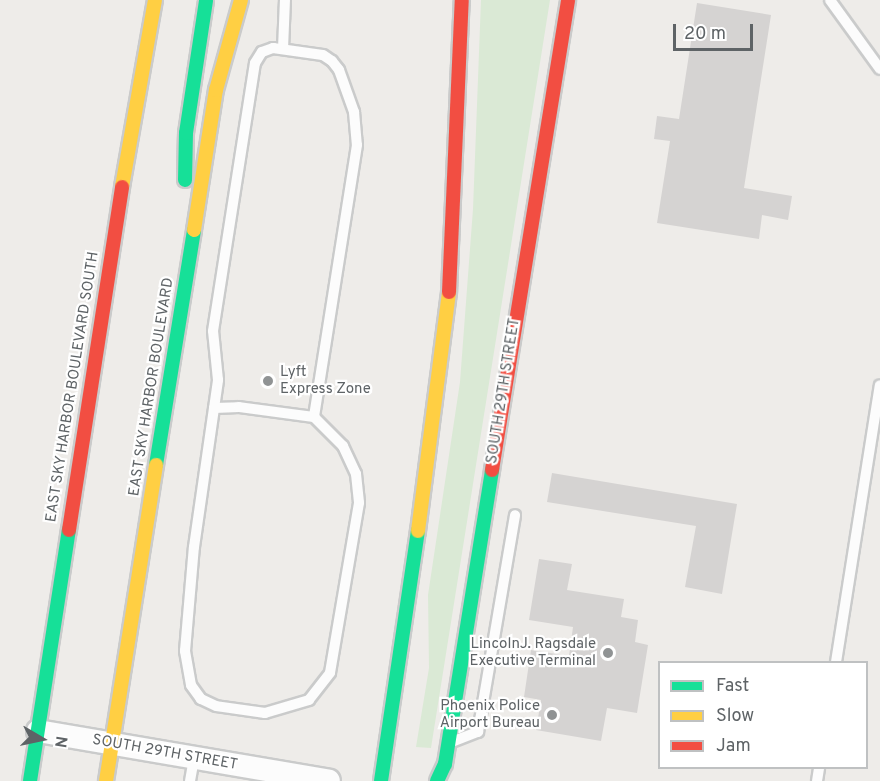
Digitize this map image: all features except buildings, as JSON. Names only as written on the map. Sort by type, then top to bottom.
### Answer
[{"type":"main road","name":"EAST SKY HARBOR BOULEVARD SOUTH","points":[[30,781],[136,94],[155,0]]},
{"type":"main road","points":[[182,305],[186,133],[206,0]]},
{"type":"main road","name":"EAST SKY HARBOR BOULEVARD","points":[[106,781],[216,90],[241,0]]},
{"type":"main road","points":[[381,781],[445,344],[453,245],[462,0]]},
{"type":"main road","name":"SOUTH 29TH STREET","points":[[437,781],[445,764],[568,0]]},
{"type":"street","name":"SOUTH 29TH STREET","points":[[38,731],[296,778],[329,781]]},
{"type":"lane","points":[[283,49],[285,0]]},
{"type":"lane","points":[[830,0],[880,69]]},
{"type":"lane","points":[[214,408],[239,406],[314,417],[343,446],[359,489],[334,661],[319,691],[309,700],[275,712],[253,712],[201,699],[190,684],[186,664],[194,547],[218,380],[213,331],[255,63],[261,52],[283,49],[323,55],[332,61],[343,81],[356,129],[314,417]]},
{"type":"lane","points":[[836,661],[880,385]]},
{"type":"lane","points":[[448,744],[478,732],[515,515]]},
{"type":"lane","points":[[190,781],[194,758]]},
{"type":"green space","points":[[481,0],[550,0],[431,748],[416,747],[429,668],[428,595],[460,382],[473,209]]},
{"type":"traffic: fast","points":[[185,180],[186,133],[206,0]]},
{"type":"traffic: fast","points":[[156,465],[194,230]]},
{"type":"traffic: fast","points":[[437,781],[445,764],[492,470]]},
{"type":"traffic: fast","points":[[30,781],[69,530]]},
{"type":"traffic: fast","points":[[381,781],[418,531]]},
{"type":"traffic: slow","points":[[122,187],[155,0]]},
{"type":"traffic: slow","points":[[194,230],[216,90],[241,0]]},
{"type":"traffic: slow","points":[[418,531],[449,292]]},
{"type":"traffic: slow","points":[[106,781],[156,465]]},
{"type":"traffic: jam","points":[[449,292],[462,0]]},
{"type":"traffic: jam","points":[[492,470],[568,0]]},
{"type":"traffic: jam","points":[[69,530],[122,187]]},
{"type":"place","name":"Lyft Express Zone","points":[[268,381]]},
{"type":"place","name":"LincolnJ. Ragsdale Executive Terminal","points":[[608,653]]},
{"type":"place","name":"Phoenix Police Airport Bureau","points":[[552,715]]}]
